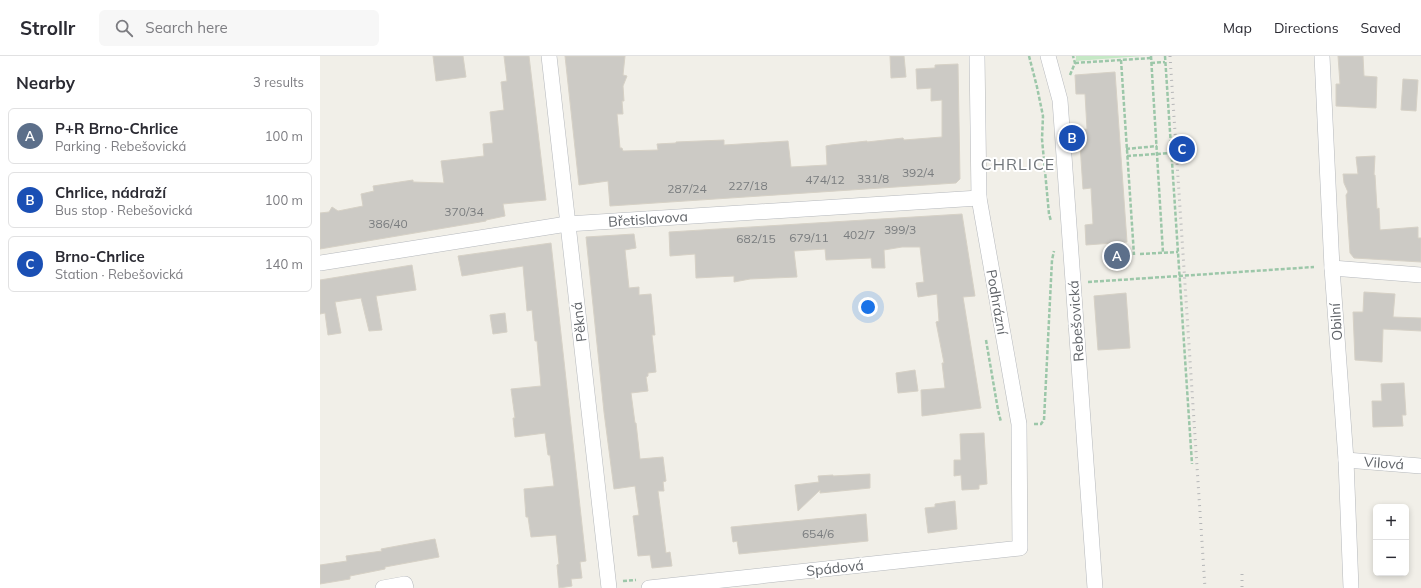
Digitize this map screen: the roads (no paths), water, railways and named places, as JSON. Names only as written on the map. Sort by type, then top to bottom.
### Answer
[{"type":"street","name":"Pěkná","points":[[549,56],[609,588]]},
{"type":"street","name":"Podhrázní","points":[[977,56],[979,198],[1019,424],[1020,548]]},
{"type":"street","name":"Rebešovická","points":[[1048,56],[1060,100],[1095,588]]},
{"type":"street","name":"Obilní","points":[[1322,56],[1332,268],[1346,460],[1351,588]]},
{"type":"street","name":"Břetislavova","points":[[320,264],[567,224],[979,198]]},
{"type":"street","points":[[1332,268],[1421,275]]},
{"type":"street","name":"Vilová","points":[[1346,460],[1421,466]]},
{"type":"street","name":"Spádová","points":[[649,588],[1020,548]]},
{"type":"street","points":[[383,588],[405,584],[406,588]]},
{"type":"railway","points":[[1170,56],[1205,588]]},
{"type":"railway","points":[[1242,574],[1242,588]]},
{"type":"place","name":"Chrlice, nádraží","points":[[1072,138]]},
{"type":"place","name":"Brno-Chrlice","points":[[1182,149]]},
{"type":"place","name":"P+R Brno-Chrlice","points":[[1117,256]]},
{"type":"district","name":"CHRLICE","points":[[1018,164]]}]
